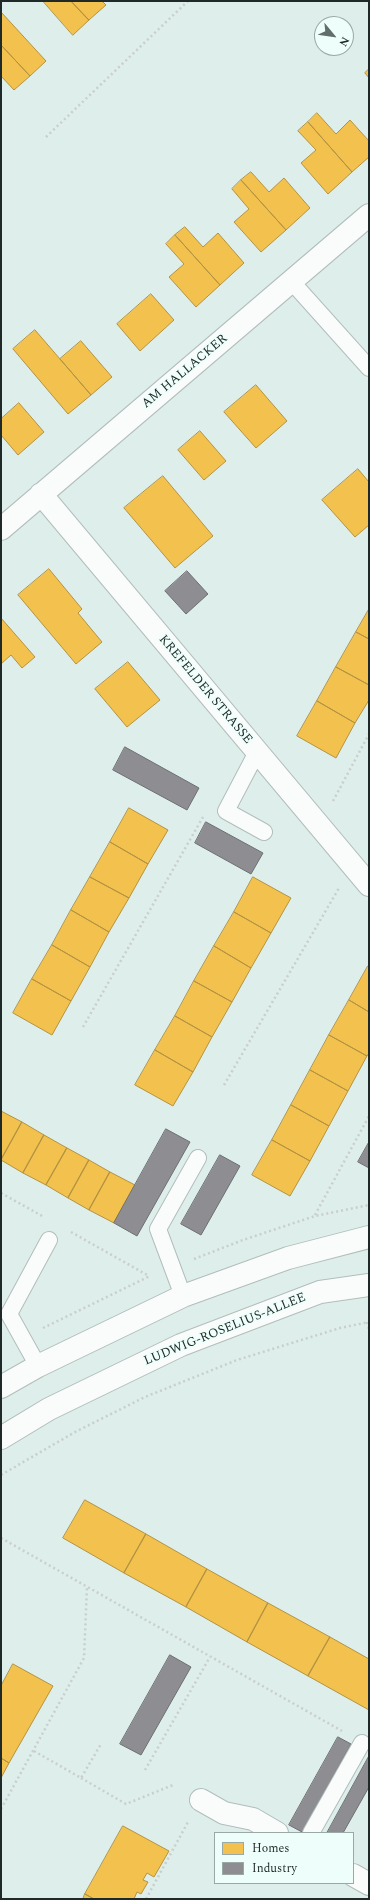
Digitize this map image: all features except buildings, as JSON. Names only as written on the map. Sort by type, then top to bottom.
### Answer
[{"type":"street","name":"AM HALLACKER","points":[[1,529],[369,215]]},
{"type":"street","name":"KREFELDER STRASSE","points":[[42,494],[369,886]]},
{"type":"street","points":[[1,1387],[38,1366],[183,1296],[288,1258],[369,1237]]},
{"type":"street","name":"LUDWIG-ROSELIUS-ALLEE","points":[[1,1438],[49,1409],[181,1345],[320,1292],[369,1285]]},
{"type":"street","points":[[201,1800],[224,1813],[253,1819],[275,1832]]},
{"type":"street","points":[[354,1876],[369,1884]]},
{"type":"lane","points":[[292,282],[369,368]]},
{"type":"lane","points":[[258,752],[226,811],[264,832]]},
{"type":"lane","points":[[183,1296],[158,1229],[198,1158]]},
{"type":"lane","points":[[38,1366],[9,1314],[49,1240]]},
{"type":"lane","points":[[312,1832],[362,1742]]},
{"type":"path","points":[[46,137],[188,1]]},
{"type":"path","points":[[319,826],[369,734]]},
{"type":"path","points":[[83,1027],[204,816]]},
{"type":"path","points":[[224,1085],[352,865]]},
{"type":"path","points":[[369,1116],[314,1216],[369,1206]]},
{"type":"path","points":[[1,1193],[48,1219]]},
{"type":"path","points":[[68,1231],[149,1276]]},
{"type":"path","points":[[1,1475],[75,1432],[145,1397],[237,1360],[340,1328],[368,1322],[369,1329]]},
{"type":"path","points":[[1,1538],[362,1742]]},
{"type":"path","points":[[1,1809],[84,1658],[87,1587]]},
{"type":"path","points":[[145,1770],[210,1657]]},
{"type":"path","points":[[81,1778],[101,1744]]},
{"type":"path","points":[[34,1751],[126,1804],[173,1785]]},
{"type":"path","points":[[146,1899],[201,1800]]}]
